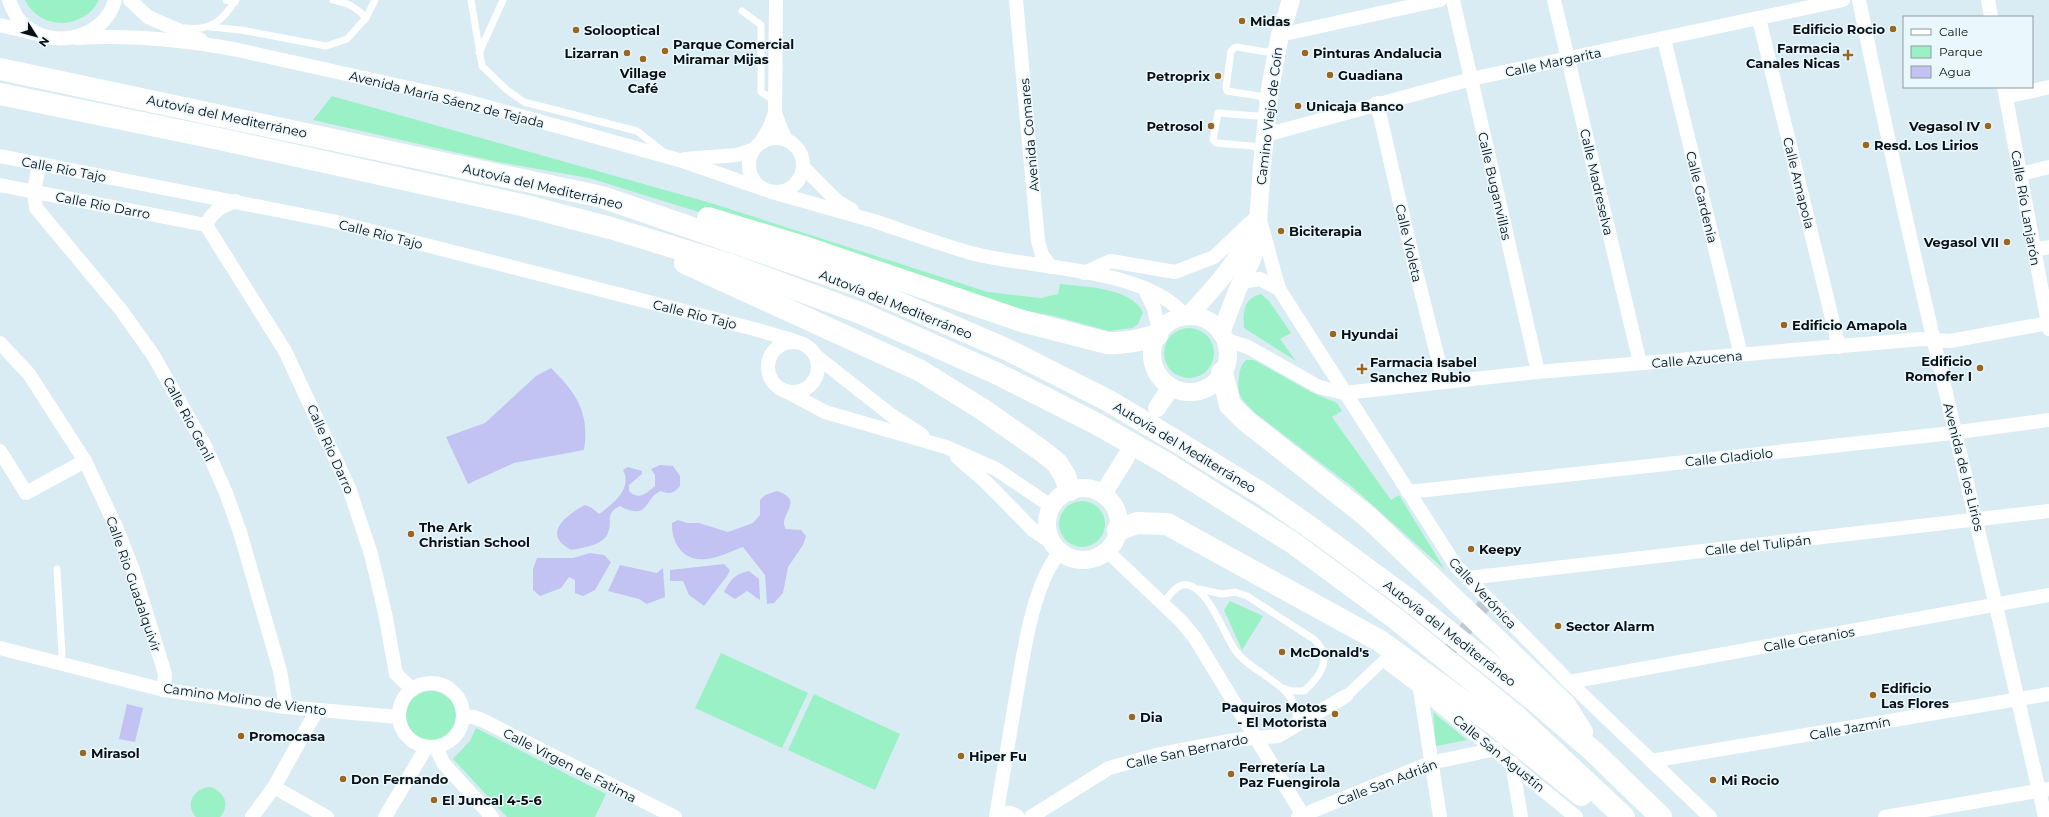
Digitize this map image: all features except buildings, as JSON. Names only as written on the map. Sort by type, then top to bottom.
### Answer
[{"type":"highway","name":"Autovía del Mediterráneo","points":[[0,69],[602,197],[860,286],[1008,350],[1107,400],[1264,495],[1408,599],[1534,700],[1594,752],[1661,817]]},
{"type":"highway","name":"Autovía del Mediterráneo","points":[[0,94],[210,137],[522,205],[614,229],[728,264],[863,314],[998,374],[1095,423],[1164,462],[1293,543],[1396,619],[1516,716],[1624,817]]},
{"type":"highway","points":[[602,197],[677,208],[804,247],[1022,321],[1107,343],[1120,344],[1134,342],[1158,333]]},
{"type":"highway","points":[[614,229],[919,370],[982,409],[1042,451],[1057,463],[1065,476],[1070,490]]},
{"type":"highway","points":[[1222,373],[1230,405],[1245,420],[1368,516],[1565,705],[1594,752]]},
{"type":"highway","points":[[1118,530],[1137,523],[1167,524],[1380,641],[1495,725],[1608,817]]},
{"type":"street","points":[[9,0],[13,12],[25,26],[40,35]]},
{"type":"street","points":[[76,38],[92,30],[106,18],[115,0]]},
{"type":"street","name":"Avenida María Sáenz de Tejada","points":[[130,0],[148,17],[212,45]]},
{"type":"street","points":[[775,107],[781,130],[786,140],[799,151],[803,167],[797,182],[790,188],[781,192],[767,191],[755,183],[749,171],[750,157],[769,129],[775,107],[776,0]]},
{"type":"street","name":"Avenida Comares","points":[[1016,0],[1038,241],[1042,255],[1051,267]]},
{"type":"street","name":"Camino Viejo de Coín","points":[[1223,336],[1242,282],[1253,257],[1257,237],[1257,214],[1268,108],[1278,42],[1291,0]]},
{"type":"street","points":[[1278,42],[1440,0]]},
{"type":"street","name":"Calle Buganvillas","points":[[1453,0],[1538,372]]},
{"type":"street","name":"Calle Madreselva","points":[[1554,0],[1640,363]]},
{"type":"street","name":"Calle Margarita","points":[[1264,142],[1377,103],[1471,79],[1843,0]]},
{"type":"street","name":"Avenida de los Lirios","points":[[1859,0],[1933,340],[2019,699],[2044,790],[2045,817]]},
{"type":"street","points":[[1988,0],[1991,16]]},
{"type":"street","name":"Calle Amapola","points":[[1759,18],[1839,347]]},
{"type":"street","name":"Avenida María Sáenz de Tejada","points":[[0,25],[58,39],[108,36],[212,45],[460,99],[676,159],[767,191],[872,221],[975,254],[1116,279],[1144,288],[1176,305],[1187,316]]},
{"type":"street","name":"Calle Gardenia","points":[[1664,39],[1741,355]]},
{"type":"street","points":[[2005,92],[2049,87]]},
{"type":"street","name":"Calle Río Lanjarón","points":[[2005,92],[2049,325]]},
{"type":"street","name":"Calle Violeta","points":[[1377,103],[1415,268],[1444,382]]},
{"type":"street","points":[[757,146],[769,138],[786,140]]},
{"type":"street","name":"Avenida María Sáenz de Tejada","points":[[676,159],[737,155],[757,146]]},
{"type":"street","name":"Calle Rio Tajo","points":[[0,156],[332,221],[758,330],[795,341]]},
{"type":"street","name":"Calle Rio Genil","points":[[39,164],[34,192],[36,208],[121,310],[153,355],[206,448],[226,492],[240,532],[280,671],[286,707]]},
{"type":"street","name":"Avenida María Sáenz de Tejada","points":[[803,167],[838,201],[872,221]]},
{"type":"street","points":[[2020,174],[2049,167]]},
{"type":"street","name":"Calle Rio Darro","points":[[0,185],[206,225],[285,351],[349,488],[371,554],[385,613],[396,674],[412,690]]},
{"type":"street","points":[[206,225],[215,211],[236,201]]},
{"type":"street","points":[[1084,273],[1110,261],[1175,272],[1214,257],[1257,214]]},
{"type":"street","name":"Camino Viejo de Coín","points":[[1187,316],[1214,288],[1239,255],[1257,214]]},
{"type":"street","name":"Calle Verónica","points":[[1257,214],[1279,288],[1344,393],[1456,566],[1569,682],[1710,817]]},
{"type":"street","points":[[2034,250],[2049,247]]},
{"type":"street","points":[[1242,282],[1260,279],[1279,288]]},
{"type":"street","points":[[1144,288],[1154,308],[1158,333]]},
{"type":"street","points":[[1187,316],[1204,318],[1216,327],[1223,336],[1227,350],[1226,362],[1222,373],[1215,382],[1199,390],[1182,391],[1171,386],[1162,379],[1155,370],[1152,358],[1153,346],[1158,333],[1166,324],[1187,316]]},
{"type":"street","name":"Calle Azucena","points":[[1223,336],[1248,347],[1319,387],[1344,393],[1538,372],[1640,363],[1933,340],[1950,341],[2049,325]]},
{"type":"street","points":[[758,330],[768,359]]},
{"type":"street","points":[[996,817],[1026,637],[1043,579],[1056,548],[1047,525],[1051,506],[1059,497],[1070,490],[1081,488],[1092,489],[1102,494],[1110,500],[1116,509],[1119,519],[1118,530],[1114,541],[1106,551],[1096,558],[1084,560],[1071,558],[1056,548],[1033,530],[987,483],[940,445],[891,415],[816,356],[810,348],[795,341],[786,342],[778,346],[768,359],[767,367],[770,379],[778,388],[825,412],[940,445],[996,469],[1051,506]]},
{"type":"street","name":"Calle Rio Guadalquivir","points":[[0,342],[29,374],[85,461],[117,529],[132,570],[165,674],[164,690]]},
{"type":"street","points":[[786,391],[802,391],[814,380],[818,372],[816,356]]},
{"type":"street","points":[[1157,408],[1171,386]]},
{"type":"street","name":"Calle Gladiolo","points":[[1408,492],[1956,432],[2049,420]]},
{"type":"street","points":[[0,451],[26,493],[85,461]]},
{"type":"street","points":[[1102,494],[1126,457]]},
{"type":"street","name":"Calle del Tulipán","points":[[1467,578],[2049,511]]},
{"type":"street","points":[[1106,551],[1196,638],[1302,816]]},
{"type":"street","name":"Calle Geranios","points":[[1569,682],[2049,595]]},
{"type":"street","name":"Camino Molino de Viento","points":[[0,648],[60,664],[153,685],[164,690],[286,707],[398,717]]},
{"type":"street","points":[[1346,696],[1383,661],[1420,690],[1430,762],[1440,817]]},
{"type":"street","points":[[431,683],[451,689],[458,697],[464,716],[456,737],[447,744],[431,748],[416,744],[407,737],[401,728],[398,717],[400,706],[404,697],[421,685],[431,683]]},
{"type":"street","name":"Calle San Agustín","points":[[1420,690],[1512,763],[1576,817]]},
{"type":"street","name":"Calle Jazmín","points":[[1651,761],[2049,694]]},
{"type":"street","name":"Calle San Bernardo","points":[[1031,817],[1109,768],[1160,754],[1255,737],[1278,736],[1346,696]]},
{"type":"street","points":[[252,817],[274,787],[317,710]]},
{"type":"street","name":"Calle Virgen de Fatima","points":[[464,716],[482,720],[675,817]]},
{"type":"street","points":[[431,748],[487,815]]},
{"type":"street","points":[[385,817],[431,748]]},
{"type":"street","name":"Calle San Adrián","points":[[1302,816],[1430,762],[1496,750]]},
{"type":"street","points":[[1512,763],[1521,817]]},
{"type":"street","points":[[274,787],[327,817]]},
{"type":"street","points":[[1885,817],[2044,790]]},
{"type":"street","points":[[996,817],[1004,812],[1009,812],[1018,817]]},
{"type":"lane","points":[[210,27],[229,12],[236,1],[226,0]]},
{"type":"lane","points":[[333,0],[348,3],[357,8],[366,18]]},
{"type":"lane","points":[[169,26],[191,29],[210,27],[241,30],[326,46],[347,39],[366,18],[375,0]]},
{"type":"lane","points":[[471,0],[482,66],[507,90],[524,102],[637,131],[676,159]]},
{"type":"lane","points":[[479,53],[503,0]]},
{"type":"lane","points":[[742,11],[761,26],[761,92],[775,107]]},
{"type":"lane","points":[[1264,142],[1252,146],[1216,143],[1213,140],[1218,113],[1257,116],[1268,108],[1259,96],[1227,91],[1226,88],[1231,51],[1237,47],[1266,52],[1278,42]]},
{"type":"lane","points":[[57,569],[62,654],[60,664]]},
{"type":"lane","points":[[1162,604],[1179,586],[1186,584],[1198,589],[1222,594],[1235,592],[1247,596],[1314,640],[1321,647],[1324,656],[1323,667],[1312,684],[1304,691],[1292,691],[1283,688],[1249,664],[1236,650],[1198,589]]},
{"type":"lane","points":[[1283,688],[1296,711],[1294,726]]},
{"type":"green space","points":[[25,0],[99,0],[92,10],[83,17],[62,23],[51,22],[41,17],[32,10]]},
{"type":"green space","points":[[332,96],[711,203],[988,292],[1041,298],[1058,294],[1060,284],[1094,288],[1118,293],[1137,304],[1143,312],[1138,324],[1132,328],[1109,331],[1054,316],[1002,306],[589,178],[498,162],[313,120]]},
{"type":"green space","points":[[1261,294],[1269,301],[1291,333],[1280,339],[1296,361],[1244,328],[1244,312],[1247,303],[1255,296]]},
{"type":"green space","points":[[1184,328],[1194,328],[1207,335],[1214,348],[1214,358],[1207,371],[1194,378],[1184,378],[1175,374],[1168,367],[1164,358],[1164,348],[1168,339],[1175,332]]},
{"type":"green space","points":[[1246,360],[1254,360],[1311,392],[1337,403],[1342,411],[1332,417],[1391,500],[1399,495],[1445,570],[1351,486],[1255,413],[1241,397],[1238,389],[1241,368]]},
{"type":"green space","points":[[1082,501],[1095,505],[1101,511],[1105,524],[1101,537],[1095,543],[1082,547],[1069,543],[1063,537],[1059,524],[1063,511],[1069,505]]},
{"type":"green space","points":[[1230,601],[1263,616],[1242,650],[1224,610]]},
{"type":"green space","points":[[721,653],[808,693],[782,748],[695,708]]},
{"type":"green space","points":[[431,691],[441,693],[449,698],[454,706],[456,716],[454,726],[449,734],[441,739],[431,741],[421,739],[413,734],[408,726],[406,716],[408,706],[413,698],[421,693]]},
{"type":"green space","points":[[814,694],[900,734],[875,790],[788,750]]},
{"type":"green space","points":[[1433,712],[1467,740],[1436,746]]},
{"type":"green space","points":[[476,728],[606,794],[595,817],[507,817],[453,759],[470,741]]},
{"type":"green space","points":[[210,787],[222,795],[225,808],[220,817],[196,817],[192,812],[192,798],[199,790]]},
{"type":"water","points":[[551,368],[568,386],[579,404],[585,425],[584,450],[514,463],[468,484],[446,437],[485,423],[536,376]]},
{"type":"water","points":[[660,465],[673,466],[680,476],[680,486],[676,490],[672,493],[661,491],[652,498],[642,510],[630,510],[620,506],[615,509],[610,515],[609,529],[606,537],[597,543],[571,550],[562,544],[558,538],[557,531],[564,519],[585,505],[592,508],[599,514],[610,505],[620,495],[623,489],[625,477],[623,470],[628,467],[642,471],[642,474],[629,485],[629,491],[640,496],[655,486],[655,475],[651,469]]},
{"type":"water","points":[[777,491],[786,495],[790,499],[789,509],[784,524],[786,529],[801,530],[806,536],[803,545],[788,567],[783,593],[774,603],[767,604],[765,575],[743,547],[707,559],[692,558],[680,550],[674,538],[672,523],[678,520],[687,523],[699,523],[728,532],[753,523],[760,515],[760,500],[765,495]]},
{"type":"water","points":[[590,553],[604,555],[611,562],[595,590],[583,596],[575,593],[575,580],[569,577],[561,588],[540,596],[533,590],[533,569],[537,558],[573,558]]},
{"type":"water","points":[[724,564],[730,570],[704,606],[689,595],[683,581],[670,581],[670,570]]},
{"type":"water","points":[[620,565],[657,573],[663,568],[665,597],[647,604],[639,599],[608,591]]},
{"type":"water","points":[[749,571],[759,579],[760,600],[747,591],[735,599],[724,592],[734,578]]},
{"type":"water","points":[[127,704],[143,708],[135,742],[119,739]]},
{"type":"tunnel","points":[[1425,683],[1488,600]]},
{"type":"place","name":"Midas","points":[[1242,21]]},
{"type":"place","name":"Edificio Rocio","points":[[1893,29]]},
{"type":"place","name":"Solooptical","points":[[576,30]]},
{"type":"place","name":"Parque Comercial Miramar Mijas","points":[[665,51]]},
{"type":"place","name":"Lizarran","points":[[627,53]]},
{"type":"place","name":"Pinturas Andalucia","points":[[1305,53]]},
{"type":"place","name":"Farmacia Canales Nicas","points":[[1848,55]]},
{"type":"place","name":"Village Café","points":[[643,59]]},
{"type":"place","name":"Guadiana","points":[[1330,75]]},
{"type":"place","name":"Petroprix","points":[[1218,76]]},
{"type":"place","name":"Unicaja Banco","points":[[1298,106]]},
{"type":"place","name":"Petrosol","points":[[1211,126]]},
{"type":"place","name":"Vegasol IV","points":[[1988,126]]},
{"type":"place","name":"Resd. Los Lirios","points":[[1866,145]]},
{"type":"place","name":"Biciterapia","points":[[1281,231]]},
{"type":"place","name":"Vegasol VII","points":[[2007,242]]},
{"type":"place","name":"Edificio Amapola","points":[[1784,325]]},
{"type":"place","name":"Hyundai","points":[[1333,334]]},
{"type":"place","name":"Edificio Romofer I","points":[[1980,368]]},
{"type":"place","name":"Farmacia Isabel Sanchez Rubio","points":[[1362,369]]},
{"type":"place","name":"The Ark Christian School","points":[[411,534]]},
{"type":"place","name":"Keepy","points":[[1471,549]]},
{"type":"place","name":"Sector Alarm","points":[[1558,626]]},
{"type":"place","name":"McDonald's","points":[[1282,652]]},
{"type":"place","name":"Edificio Las Flores","points":[[1873,695]]},
{"type":"place","name":"Paquiros Motos - El Motorista","points":[[1335,714]]},
{"type":"place","name":"Dia","points":[[1132,717]]},
{"type":"place","name":"Promocasa","points":[[241,736]]},
{"type":"place","name":"Mirasol","points":[[83,753]]},
{"type":"place","name":"Hiper Fu","points":[[961,756]]},
{"type":"place","name":"Ferretería La Paz Fuengirola","points":[[1231,774]]},
{"type":"place","name":"Don Fernando","points":[[343,779]]},
{"type":"place","name":"Mi Rocio","points":[[1713,780]]},
{"type":"place","name":"El Juncal 4-5-6","points":[[434,800]]}]
